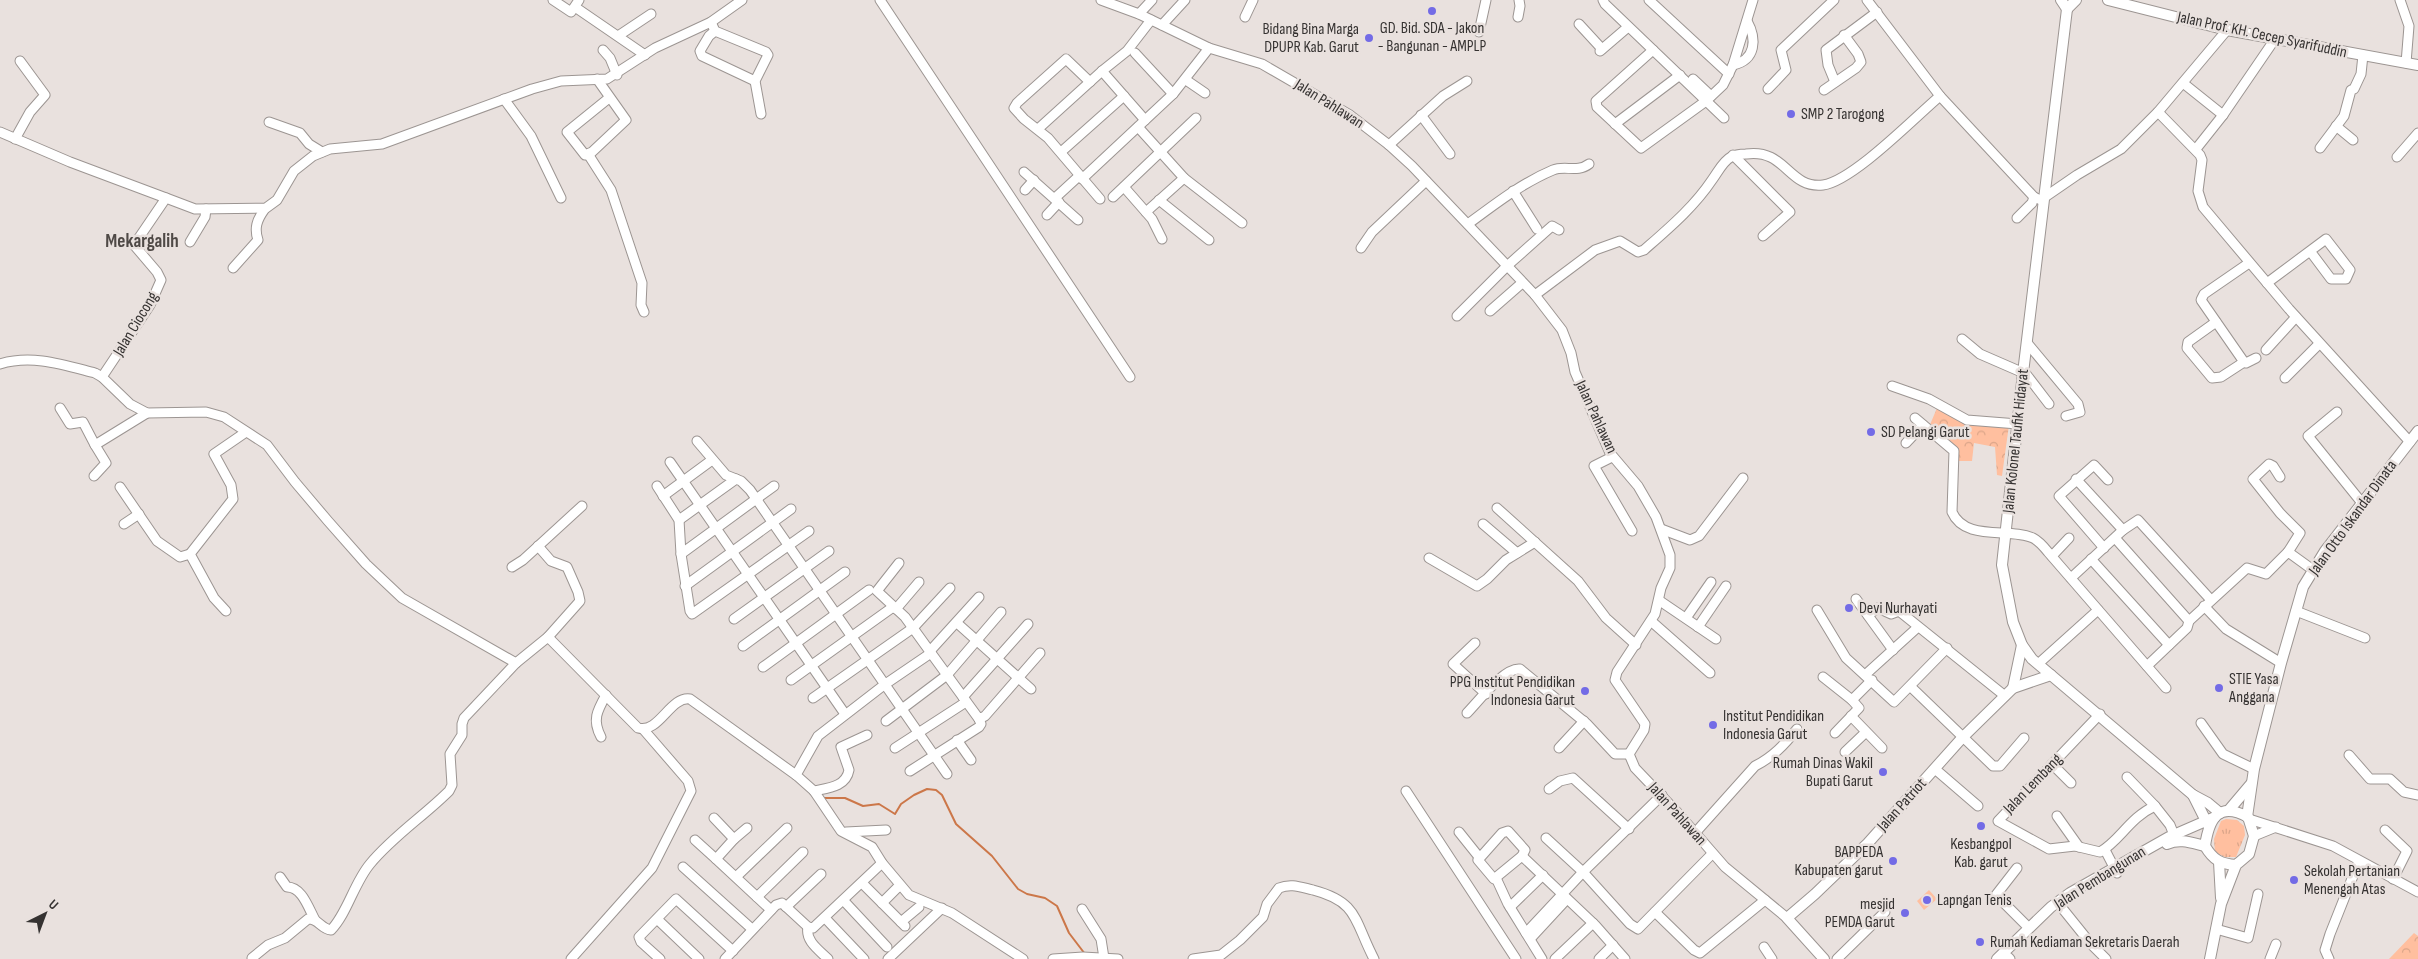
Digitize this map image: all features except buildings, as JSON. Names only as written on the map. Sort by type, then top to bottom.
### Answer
[{"type":"main road","points":[[2064,4],[2076,0]]},
{"type":"main road","name":"Jalan Prof. KH. Cecep Syarifuddin","points":[[2108,0],[2227,30],[2418,65]]},
{"type":"main road","name":"Jalan Kolonel Taufik Hidayat","points":[[2064,4],[2041,198],[2028,344],[2023,373],[2002,565],[2013,622],[2022,645],[2038,664],[2100,714],[2193,794],[2208,803],[2216,817]]},
{"type":"main road","name":"Jalan Otto Iskandar Dinata","points":[[2248,818],[2254,769],[2303,587],[2313,570],[2362,503],[2418,431]]},
{"type":"main road","points":[[2013,688],[2022,645]]},
{"type":"main road","name":"Jalan Patriot","points":[[1787,918],[1815,894],[1868,842],[1962,738],[2013,688],[2051,675]]},
{"type":"main road","points":[[2205,846],[2216,817],[2251,784]]},
{"type":"main road","points":[[2193,794],[2216,817],[2248,818],[2254,836],[2249,854],[2236,865],[2221,904],[2210,959]]},
{"type":"main road","name":"Jalan Pembangunan","points":[[2003,959],[2029,928],[2060,905],[2116,870],[2216,817]]},
{"type":"main road","points":[[2181,837],[2205,846],[2211,856],[2220,862],[2236,865]]},
{"type":"main road","points":[[2220,862],[2221,904]]},
{"type":"main road","name":"Jalan Pembangunan","points":[[2003,959],[2060,905]]},
{"type":"main road","name":"Jalan Pahlawan","points":[[1787,918],[1824,959]]},
{"type":"street","points":[[553,0],[570,12],[577,3],[645,55]]},
{"type":"street","points":[[742,0],[713,27],[700,51],[702,56],[756,81]]},
{"type":"street","points":[[880,0],[1130,377]]},
{"type":"street","name":"Jalan Pahlawan","points":[[1101,0],[1139,14],[1209,48],[1271,68],[1350,115],[1389,144],[1426,181],[1535,295],[1562,330],[1576,372],[1612,457],[1626,470],[1638,486],[1661,529],[1671,562],[1661,588],[1660,601],[1651,621],[1617,672],[1615,680],[1645,724],[1644,730],[1629,754],[1635,768],[1662,795],[1712,854],[1747,887],[1787,918]]},
{"type":"street","points":[[1139,14],[1152,0]]},
{"type":"street","points":[[1162,25],[1184,0]]},
{"type":"street","points":[[1245,17],[1253,0]]},
{"type":"street","points":[[1479,32],[1486,0]]},
{"type":"street","points":[[1518,17],[1519,0]]},
{"type":"street","points":[[1603,0],[1653,50],[1709,99]]},
{"type":"street","points":[[1649,0],[1731,70]]},
{"type":"street","points":[[1653,50],[1596,101],[1597,107],[1638,148],[1643,148],[1709,99],[1723,85],[1731,70],[1753,0]]},
{"type":"street","points":[[1768,90],[1786,70],[1781,50],[1834,0]]},
{"type":"street","points":[[1867,0],[1940,96],[2041,198]]},
{"type":"street","points":[[2400,0],[2413,27],[2406,63]]},
{"type":"street","points":[[1835,82],[1825,52],[1844,35],[1877,12]]},
{"type":"street","points":[[618,36],[651,14]]},
{"type":"street","points":[[1038,129],[1127,50],[1151,20]]},
{"type":"street","points":[[1731,70],[1745,60],[1754,47],[1754,37],[1747,21]]},
{"type":"street","points":[[1579,24],[1601,50],[1628,26]]},
{"type":"street","points":[[0,132],[195,209],[266,208],[277,200],[294,172],[303,163],[322,152],[343,147],[382,144],[504,99],[561,81],[607,79],[617,75],[645,55],[713,27],[766,52],[768,58],[756,81],[761,114]]},
{"type":"street","points":[[2016,218],[2032,203],[2083,170],[2121,149],[2158,112],[2227,30]]},
{"type":"street","points":[[1824,90],[1856,68],[1861,62],[1858,54],[1844,35]]},
{"type":"street","points":[[2196,149],[2223,115],[2275,39]]},
{"type":"street","points":[[1651,40],[1709,99],[1724,118]]},
{"type":"street","points":[[1047,215],[1057,200],[1173,94],[1186,80],[1209,48]]},
{"type":"street","points":[[603,50],[610,58],[617,75]]},
{"type":"street","points":[[1135,53],[1173,94]]},
{"type":"street","points":[[2320,148],[2344,116],[2351,90],[2354,89],[2360,74],[2363,55]]},
{"type":"street","points":[[1090,82],[1066,60],[1017,103],[1014,108],[1061,152],[1100,199]]},
{"type":"street","points":[[15,139],[30,112],[45,96],[20,62]]},
{"type":"street","points":[[1102,71],[1145,120]]},
{"type":"street","points":[[1615,124],[1680,75]]},
{"type":"street","points":[[588,154],[626,120],[597,79]]},
{"type":"street","points":[[1186,80],[1205,93]]},
{"type":"street","points":[[1389,144],[1443,96],[1467,80]]},
{"type":"street","points":[[2183,83],[2223,115]]},
{"type":"street","points":[[1061,152],[1124,96]]},
{"type":"street","points":[[1535,295],[1600,247],[1620,241],[1638,252],[1644,250],[1687,211],[1703,193],[1724,162],[1733,156],[1766,154],[1775,158],[1794,176],[1813,184],[1826,184],[1838,180],[1873,154],[1940,96]]},
{"type":"street","points":[[609,98],[568,132],[581,152],[588,154],[611,190],[642,283],[641,305],[644,312]]},
{"type":"street","points":[[504,99],[531,136],[561,198]]},
{"type":"street","points":[[2158,112],[2196,149],[2202,160],[2198,191],[2203,207],[2319,344],[2410,442]]},
{"type":"street","points":[[1421,115],[1450,154]]},
{"type":"street","points":[[1113,196],[1196,118]]},
{"type":"street","points":[[269,122],[300,133],[309,144],[322,152]]},
{"type":"street","points":[[2336,126],[2354,140]]},
{"type":"street","points":[[1138,127],[1184,178],[1242,223]]},
{"type":"street","points":[[2397,157],[2418,133]]},
{"type":"street","points":[[1733,156],[1790,212],[1763,236]]},
{"type":"street","points":[[1468,224],[1513,191],[1554,170],[1582,169],[1589,164]]},
{"type":"street","points":[[1024,172],[1078,220]]},
{"type":"street","points":[[1146,212],[1184,178]]},
{"type":"street","points":[[1025,190],[1034,180]]},
{"type":"street","points":[[1361,248],[1380,224],[1426,181]]},
{"type":"street","points":[[1124,187],[1158,228],[1162,239]]},
{"type":"street","points":[[1513,191],[1537,229]]},
{"type":"street","name":"Jalan Ciocong","points":[[102,377],[150,305],[161,280],[157,272],[134,245],[166,198]]},
{"type":"street","points":[[1159,200],[1209,240]]},
{"type":"street","points":[[190,242],[205,218],[206,209]]},
{"type":"street","points":[[233,268],[258,240],[256,223],[264,210]]},
{"type":"street","points":[[1457,316],[1507,266],[1553,225],[1559,230]]},
{"type":"street","points":[[2267,283],[2326,239],[2350,270],[2348,276],[2346,278],[2331,279],[2310,251]]},
{"type":"street","points":[[2244,362],[2202,303],[2202,296],[2249,263]]},
{"type":"street","points":[[1490,311],[1522,282]]},
{"type":"street","points":[[2266,350],[2296,317]]},
{"type":"street","points":[[2216,322],[2188,342],[2187,348],[2212,378],[2221,377],[2244,362],[2246,363],[2256,358]]},
{"type":"street","points":[[1962,339],[1980,354],[2023,373],[2049,404]]},
{"type":"street","points":[[2028,344],[2078,404],[2080,412],[2066,416]]},
{"type":"street","points":[[2285,378],[2319,344]]},
{"type":"street","points":[[0,364],[18,360],[42,360],[95,373],[102,377],[130,404],[147,413],[206,412],[224,417],[272,450],[295,482],[328,521],[366,564],[402,598],[516,663]]},
{"type":"street","points":[[1892,386],[1929,399],[1967,420],[2018,424]]},
{"type":"street","points":[[60,408],[70,424],[83,422],[106,464],[94,476]]},
{"type":"street","points":[[2337,412],[2308,436],[2362,503]]},
{"type":"street","points":[[95,445],[147,413]]},
{"type":"street","points":[[1915,418],[1954,451],[1954,516],[1968,527],[1979,531],[2034,539],[2052,556],[2166,688]]},
{"type":"street","points":[[1906,444],[1923,424]]},
{"type":"street","points":[[120,487],[159,543],[180,557],[190,554],[233,499],[231,486],[214,454],[246,432]]},
{"type":"street","points":[[698,441],[726,476],[744,483],[756,498],[834,615],[868,660],[884,686],[947,774]]},
{"type":"street","points":[[1612,457],[1594,466],[1632,531]]},
{"type":"street","points":[[663,496],[712,460]]},
{"type":"street","points":[[670,462],[845,714]]},
{"type":"street","points":[[2147,666],[2187,628],[2189,621],[2247,568],[2266,574],[2288,552],[2300,533],[2280,513],[2253,479],[2269,464],[2273,466],[2280,477]]},
{"type":"street","points":[[2104,548],[2060,496],[2076,479],[2094,465],[2108,480]]},
{"type":"street","points":[[1661,529],[1690,540],[1694,538],[1706,528],[1743,478]]},
{"type":"street","points":[[679,520],[736,479]]},
{"type":"street","points":[[2076,479],[2123,530]]},
{"type":"street","points":[[657,486],[679,520],[685,586],[690,611],[694,614],[809,532]]},
{"type":"street","points":[[681,554],[774,486]]},
{"type":"street","points":[[512,568],[582,506]]},
{"type":"street","points":[[1497,508],[1578,581],[1606,618],[1636,645]]},
{"type":"street","points":[[685,586],[731,550],[792,509]]},
{"type":"street","points":[[124,524],[139,514]]},
{"type":"street","points":[[2071,578],[2123,530],[2135,521],[2140,522],[2208,603],[2226,628],[2281,663]]},
{"type":"street","points":[[1483,524],[1517,553]]},
{"type":"street","points":[[2052,556],[2069,538]]},
{"type":"street","points":[[2115,538],[2189,621]]},
{"type":"street","points":[[1430,558],[1477,586],[1506,560],[1535,542]]},
{"type":"street","points":[[280,877],[286,887],[295,888],[300,893],[315,920],[327,930],[331,930],[337,924],[352,891],[368,866],[384,847],[449,791],[452,785],[450,754],[462,735],[464,718],[516,663],[548,637],[580,601],[567,567],[551,561],[538,546]]},
{"type":"street","points":[[734,620],[829,551]]},
{"type":"street","points":[[2288,552],[2313,570]]},
{"type":"street","points":[[190,554],[214,598],[226,611]]},
{"type":"street","points":[[2091,559],[2169,645]]},
{"type":"street","points":[[899,563],[877,589],[913,628],[981,724],[910,771]]},
{"type":"street","points":[[743,646],[845,572]]},
{"type":"street","points":[[791,680],[895,608],[919,582]]},
{"type":"street","points":[[1686,618],[1711,582]]},
{"type":"street","points":[[1698,627],[1726,586]]},
{"type":"street","points":[[813,698],[913,628],[950,588]]},
{"type":"street","points":[[763,667],[869,590]]},
{"type":"street","points":[[796,775],[818,736],[930,652],[979,596]]},
{"type":"street","points":[[1856,599],[1893,650]]},
{"type":"street","points":[[1660,601],[1716,639]]},
{"type":"street","points":[[1868,615],[1878,608],[1892,614],[1899,611],[2005,696]]},
{"type":"street","points":[[1817,610],[1846,658],[1894,702],[1911,687],[1947,648]]},
{"type":"street","points":[[2038,664],[2098,610]]},
{"type":"street","points":[[2296,611],[2365,638]]},
{"type":"street","points":[[886,720],[947,675],[1001,612]]},
{"type":"street","points":[[1651,621],[1710,673]]},
{"type":"street","points":[[956,623],[1031,689]]},
{"type":"street","points":[[895,748],[965,699],[1028,624]]},
{"type":"street","points":[[1852,700],[1868,678],[1893,650],[1918,627]]},
{"type":"street","points":[[548,637],[638,728],[649,728],[682,700],[690,699],[796,775],[814,791],[844,832],[872,847],[882,863],[909,895],[942,908],[1023,959]]},
{"type":"street","points":[[1475,643],[1453,664],[1486,694]]},
{"type":"street","points":[[978,719],[984,716],[1040,653]]},
{"type":"street","points":[[1467,713],[1500,678],[1516,668],[1520,669],[1584,721],[1615,754],[1629,754]]},
{"type":"street","points":[[1823,677],[1859,708],[1834,732]]},
{"type":"street","points":[[1911,687],[1993,766],[1998,767],[2024,738]]},
{"type":"street","points":[[600,737],[595,726],[595,714],[606,695]]},
{"type":"street","name":"Jalan Lembang","points":[[2100,714],[1998,821],[2049,849],[2062,846],[2079,847],[2100,852],[2104,850]]},
{"type":"street","points":[[1851,716],[1882,748]]},
{"type":"street","points":[[1559,748],[1584,721]]},
{"type":"street","points":[[2201,723],[2223,754],[2254,769]]},
{"type":"street","points":[[571,959],[652,868],[691,791],[688,781],[643,729]]},
{"type":"street","points":[[1695,833],[1755,766],[1766,760],[1783,746],[1797,729]]},
{"type":"street","points":[[1845,752],[1866,732]]},
{"type":"street","points":[[814,791],[838,785],[845,779],[849,770],[841,746],[867,735]]},
{"type":"street","points":[[957,740],[972,760]]},
{"type":"street","points":[[2350,755],[2370,780],[2390,779],[2404,792],[2418,794]]},
{"type":"street","points":[[2052,764],[2071,783]]},
{"type":"street","points":[[1935,769],[1978,806]]},
{"type":"street","points":[[2127,777],[2156,806],[2181,837]]},
{"type":"street","points":[[1549,789],[1560,781],[1573,778],[1629,829]]},
{"type":"street","points":[[1406,791],[1516,959]]},
{"type":"street","points":[[1528,936],[1565,897],[1583,872],[1662,795]]},
{"type":"street","points":[[2116,870],[2104,850],[2139,815],[2156,806]]},
{"type":"street","points":[[2057,816],[2079,847]]},
{"type":"street","points":[[714,818],[734,840]]},
{"type":"street","points":[[2248,818],[2333,846],[2418,892]]},
{"type":"street","points":[[2254,836],[2277,827]]},
{"type":"street","points":[[716,859],[746,828]]},
{"type":"street","points":[[736,877],[787,828]]},
{"type":"street","points":[[844,832],[886,830]]},
{"type":"street","points":[[2385,830],[2408,851],[2393,879]]},
{"type":"street","points":[[1460,832],[1479,857],[1479,862],[1490,877],[1496,878],[1522,856],[1524,847],[1508,831],[1505,831],[1479,857]]},
{"type":"street","points":[[1546,838],[1583,872],[1635,928],[1641,927],[1712,854]]},
{"type":"street","points":[[695,840],[771,910]]},
{"type":"street","points":[[757,897],[804,852]]},
{"type":"street","points":[[1522,856],[1593,923],[1625,959]]},
{"type":"street","points":[[2329,959],[2326,950],[2330,934],[2359,861]]},
{"type":"street","points":[[725,959],[771,910],[782,903],[808,927],[813,928],[882,863]]},
{"type":"street","points":[[683,866],[752,930]]},
{"type":"street","points":[[2017,868],[1996,895],[2029,928]]},
{"type":"street","points":[[786,907],[821,874]]},
{"type":"street","points":[[1510,907],[1543,875]]},
{"type":"street","points":[[1496,878],[1510,907],[1542,959]]},
{"type":"street","points":[[862,883],[903,924],[919,907]]},
{"type":"street","points":[[1193,959],[1221,955],[1253,929],[1279,888],[1294,885],[1341,900],[1353,914],[1374,959]]},
{"type":"street","points":[[882,903],[896,888]]},
{"type":"street","points":[[2216,931],[2248,938],[2258,894]]},
{"type":"street","points":[[660,959],[641,942],[639,937],[677,900],[733,951]]},
{"type":"street","points":[[844,900],[888,947]]},
{"type":"street","points":[[1655,912],[1694,956],[1703,951],[1765,900]]},
{"type":"street","points":[[2060,905],[2091,944],[2106,959]]},
{"type":"street","points":[[888,959],[942,908]]},
{"type":"street","points":[[1082,909],[1101,939],[1104,958]]},
{"type":"street","points":[[1837,959],[1885,912]]},
{"type":"street","points":[[825,918],[864,959]]},
{"type":"street","points":[[252,958],[268,945],[285,938],[308,919],[315,920]]},
{"type":"street","points":[[657,919],[699,959]]},
{"type":"street","points":[[1554,959],[1593,923]]},
{"type":"street","points":[[808,927],[807,935],[809,940],[828,959]]},
{"type":"street","points":[[2270,959],[2276,944]]},
{"type":"street","points":[[1599,959],[1613,946]]},
{"type":"street","points":[[1764,947],[1772,959]]},
{"type":"street","points":[[1053,959],[1118,959]]},
{"type":"green space","points":[[1937,408],[2009,425],[2002,476],[1997,475],[1995,447],[1974,443],[1972,461],[1956,461],[1955,448],[1929,427]]},
{"type":"green space","points":[[2226,819],[2237,820],[2244,826],[2245,835],[2236,857],[2225,857],[2215,852],[2214,839],[2221,821]]},
{"type":"green space","name":"Lapngan Tenis","points":[[1929,890],[1937,899],[1924,910],[1917,901]]},
{"type":"green space","points":[[2414,933],[2418,936],[2418,959],[2389,959]]},
{"type":"waterway","points":[[822,798],[845,798],[863,806],[879,804],[895,814],[901,804],[914,795],[927,789],[936,790],[942,795],[956,824],[992,856],[1018,889],[1027,894],[1045,898],[1057,906],[1069,933],[1085,954]]},
{"type":"place","name":"GD. Bid. SDA - Jakon - Bangunan - AMPLP","points":[[1432,11]]},
{"type":"place","name":"Bidang Bina Marga DPUPR Kab. Garut","points":[[1369,38]]},
{"type":"place","name":"SMP 2 Tarogong","points":[[1791,114]]},
{"type":"place","name":"SD Pelangi Garut","points":[[1871,432]]},
{"type":"place","name":"Devi Nurhayati","points":[[1849,608]]},
{"type":"place","name":"STIE Yasa Anggana","points":[[2219,688]]},
{"type":"place","name":"PPG Institut Pendidikan Indonesia Garut","points":[[1585,691]]},
{"type":"place","name":"Institut Pendidikan Indonesia Garut","points":[[1713,725]]},
{"type":"place","name":"Rumah Dinas Wakil Bupati Garut","points":[[1883,772]]},
{"type":"place","name":"Kesbangpol Kab. garut","points":[[1981,826]]},
{"type":"place","name":"BAPPEDA Kabupaten garut","points":[[1893,861]]},
{"type":"place","name":"Sekolah Pertanian Menengah Atas","points":[[2294,880]]},
{"type":"place","name":"Lapngan Tenis","points":[[1927,900]]},
{"type":"place","name":"mesjid PEMDA Garut","points":[[1905,913]]},
{"type":"place","name":"Rumah Kediaman Sekretaris Daerah","points":[[1980,942]]},
{"type":"district","name":"Mekargalih","points":[[142,241]]}]
